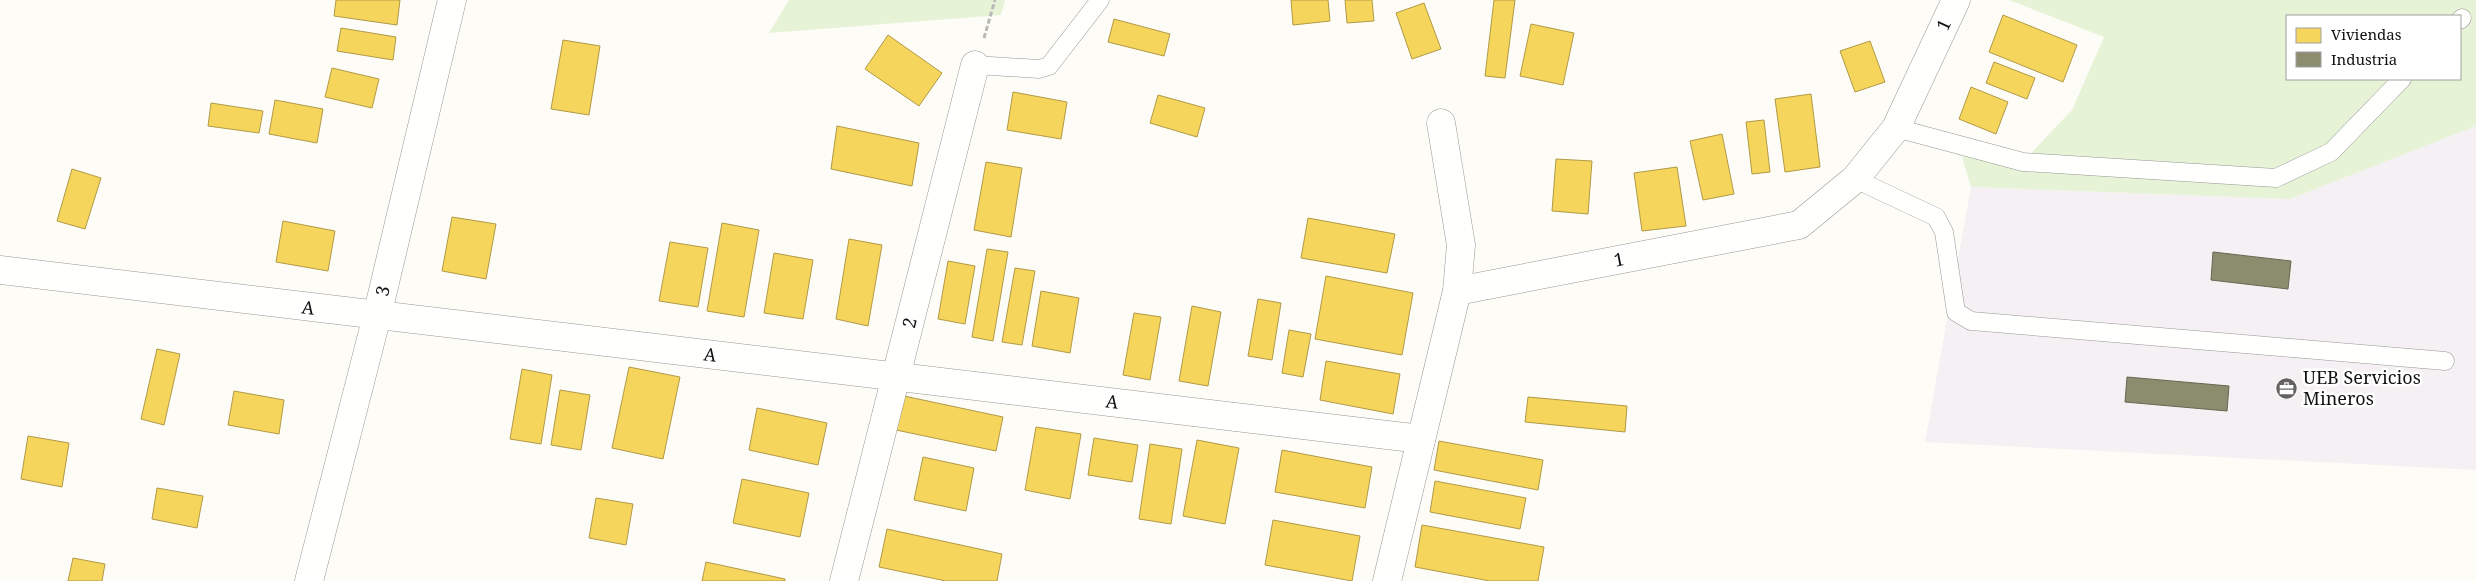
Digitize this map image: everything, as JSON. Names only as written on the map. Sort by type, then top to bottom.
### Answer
[{"type":"street","name":"3","points":[[309,581],[377,316],[452,0]]},
{"type":"street","name":"1","points":[[1457,291],[1799,225],[1855,179],[1896,128],[1956,0]]},
{"type":"street","name":"2","points":[[844,581],[975,65]]},
{"type":"street","points":[[1387,581],[1457,291],[1461,245],[1441,123]]},
{"type":"street","name":"A","points":[[0,270],[1421,439]]},
{"type":"lane","points":[[975,65],[1039,69],[1049,66],[1100,0]]},
{"type":"lane","points":[[1896,128],[2023,162],[2276,178],[2331,152],[2401,80]]},
{"type":"lane","points":[[1855,179],[1936,218],[1944,232],[1956,312],[1971,321],[2445,361]]},
{"type":"path","points":[[975,65],[995,0]]},
{"type":"shaded area","name":"UEB Servicios Mineros","points":[[2476,126],[2476,470],[1925,442],[1971,187],[2290,199]]},
{"type":"green space","points":[[789,0],[1005,0],[1001,15],[769,33]]},
{"type":"green space","points":[[2009,0],[2476,0],[2476,126],[2290,199],[1971,187],[1962,157],[2031,153],[2072,110],[2104,37]]},
{"type":"building: Viviendas","points":[[336,0],[400,0],[397,25],[334,16]]},
{"type":"building: Viviendas","points":[[1291,0],[1328,0],[1330,21],[1293,25]]},
{"type":"building: Viviendas","points":[[1345,0],[1372,0],[1374,21],[1347,23]]},
{"type":"building: Viviendas","points":[[1494,0],[1515,0],[1505,78],[1485,76]]},
{"type":"building: Viviendas","points":[[1424,3],[1441,49],[1412,59],[1396,13]]},
{"type":"building: Viviendas","points":[[2003,15],[2077,45],[2063,82],[1989,52]]},
{"type":"building: Viviendas","points":[[1114,19],[1170,34],[1164,56],[1108,42]]},
{"type":"building: Viviendas","points":[[1531,24],[1574,33],[1563,85],[1520,76]]},
{"type":"building: Viviendas","points":[[341,28],[396,37],[393,60],[337,51]]},
{"type":"building: Viviendas","points":[[888,35],[942,73],[919,106],[865,69]]},
{"type":"building: Viviendas","points":[[563,40],[600,46],[589,115],[551,109]]},
{"type":"building: Viviendas","points":[[1870,41],[1885,82],[1855,92],[1840,51]]},
{"type":"building: Viviendas","points":[[1994,62],[2035,78],[2027,99],[1986,83]]},
{"type":"building: Viviendas","points":[[332,68],[379,79],[372,108],[325,97]]},
{"type":"building: Viviendas","points":[[1971,87],[2008,102],[1996,134],[1959,119]]},
{"type":"building: Viviendas","points":[[1013,92],[1067,102],[1061,139],[1007,130]]},
{"type":"building: Viviendas","points":[[1811,94],[1820,167],[1785,172],[1775,99]]},
{"type":"building: Viviendas","points":[[1158,95],[1205,108],[1197,137],[1150,123]]},
{"type":"building: Viviendas","points":[[275,100],[323,109],[317,143],[269,134]]},
{"type":"building: Viviendas","points":[[211,103],[263,111],[259,133],[208,126]]},
{"type":"building: Viviendas","points":[[1764,120],[1770,172],[1752,174],[1746,122]]},
{"type":"building: Viviendas","points":[[837,126],[919,143],[912,186],[831,169]]},
{"type":"building: Viviendas","points":[[1722,134],[1734,194],[1703,200],[1690,141]]},
{"type":"building: Viviendas","points":[[1556,159],[1592,161],[1588,214],[1552,211]]},
{"type":"building: Viviendas","points":[[986,162],[1022,168],[1011,237],[974,230]]},
{"type":"building: Viviendas","points":[[1677,167],[1686,226],[1642,231],[1634,173]]},
{"type":"building: Viviendas","points":[[72,169],[101,178],[85,229],[57,221]]},
{"type":"building: Viviendas","points":[[452,217],[496,224],[486,279],[442,271]]},
{"type":"building: Viviendas","points":[[1308,218],[1395,234],[1387,273],[1301,258]]},
{"type":"building: Viviendas","points":[[283,221],[335,231],[328,271],[276,262]]},
{"type":"building: Viviendas","points":[[722,223],[759,230],[744,317],[707,311]]},
{"type":"building: Viviendas","points":[[849,239],[882,245],[868,326],[836,319]]},
{"type":"building: Viviendas","points":[[670,242],[708,248],[698,307],[659,301]]},
{"type":"building: Viviendas","points":[[987,249],[1008,252],[993,341],[972,337]]},
{"type":"building: Viviendas","points":[[774,253],[813,260],[803,319],[764,313]]},
{"type":"building: Viviendas","points":[[948,261],[975,266],[965,324],[938,319]]},
{"type":"building: Viviendas","points":[[1015,268],[1035,271],[1022,345],[1002,342]]},
{"type":"building: Viviendas","points":[[1326,276],[1413,293],[1402,355],[1315,339]]},
{"type":"building: Viviendas","points":[[1041,291],[1079,298],[1070,353],[1032,346]]},
{"type":"building: Viviendas","points":[[1258,299],[1281,303],[1272,360],[1248,356]]},
{"type":"building: Viviendas","points":[[1192,306],[1221,312],[1208,386],[1179,381]]},
{"type":"building: Viviendas","points":[[1134,313],[1161,317],[1150,380],[1123,375]]},
{"type":"building: Viviendas","points":[[1289,330],[1311,334],[1303,377],[1282,373]]},
{"type":"building: Viviendas","points":[[157,349],[180,354],[164,425],[141,419]]},
{"type":"building: Viviendas","points":[[1326,361],[1400,374],[1393,414],[1320,400]]},
{"type":"building: Viviendas","points":[[629,367],[680,377],[663,459],[612,448]]},
{"type":"building: Viviendas","points":[[522,369],[552,375],[541,444],[510,439]]},
{"type":"building: Viviendas","points":[[560,390],[590,395],[581,450],[551,445]]},
{"type":"building: Viviendas","points":[[234,391],[284,400],[279,434],[228,425]]},
{"type":"building: Viviendas","points":[[904,396],[1003,417],[996,451],[896,430]]},
{"type":"building: Viviendas","points":[[1528,397],[1627,406],[1625,432],[1525,422]]},
{"type":"building: Viviendas","points":[[757,408],[827,423],[818,465],[749,450]]},
{"type":"building: Viviendas","points":[[1036,427],[1081,434],[1070,499],[1025,490]]},
{"type":"building: Viviendas","points":[[28,436],[69,443],[62,487],[21,479]]},
{"type":"building: Viviendas","points":[[1094,438],[1138,445],[1132,482],[1088,475]]},
{"type":"building: Viviendas","points":[[1197,440],[1239,448],[1225,524],[1183,516]]},
{"type":"building: Viviendas","points":[[1439,441],[1543,460],[1538,490],[1434,470]]},
{"type":"building: Viviendas","points":[[1150,444],[1182,449],[1171,524],[1139,519]]},
{"type":"building: Viviendas","points":[[1282,450],[1372,467],[1365,508],[1275,492]]},
{"type":"building: Viviendas","points":[[923,457],[974,468],[966,511],[914,500]]},
{"type":"building: Viviendas","points":[[742,479],[809,493],[800,537],[733,523]]},
{"type":"building: Viviendas","points":[[1435,481],[1526,498],[1520,529],[1430,512]]},
{"type":"building: Viviendas","points":[[157,488],[203,496],[197,528],[152,519]]},
{"type":"building: Viviendas","points":[[596,498],[633,504],[626,545],[589,538]]},
{"type":"building: Viviendas","points":[[1273,520],[1360,536],[1352,581],[1265,565]]},
{"type":"building: Viviendas","points":[[1422,525],[1544,547],[1538,581],[1490,581],[1415,567]]},
{"type":"building: Viviendas","points":[[887,529],[1002,554],[997,581],[946,581],[879,567]]},
{"type":"building: Viviendas","points":[[73,558],[105,564],[102,581],[68,581]]},
{"type":"building: Viviendas","points":[[706,562],[785,579],[785,581],[702,581]]},
{"type":"building: Industria","points":[[2213,252],[2291,261],[2288,289],[2211,280]]},
{"type":"building: Industria","points":[[2127,377],[2229,386],[2227,411],[2125,402]]},
{"type":"place","name":"UEB Servicios Mineros","points":[[2287,388]]}]
